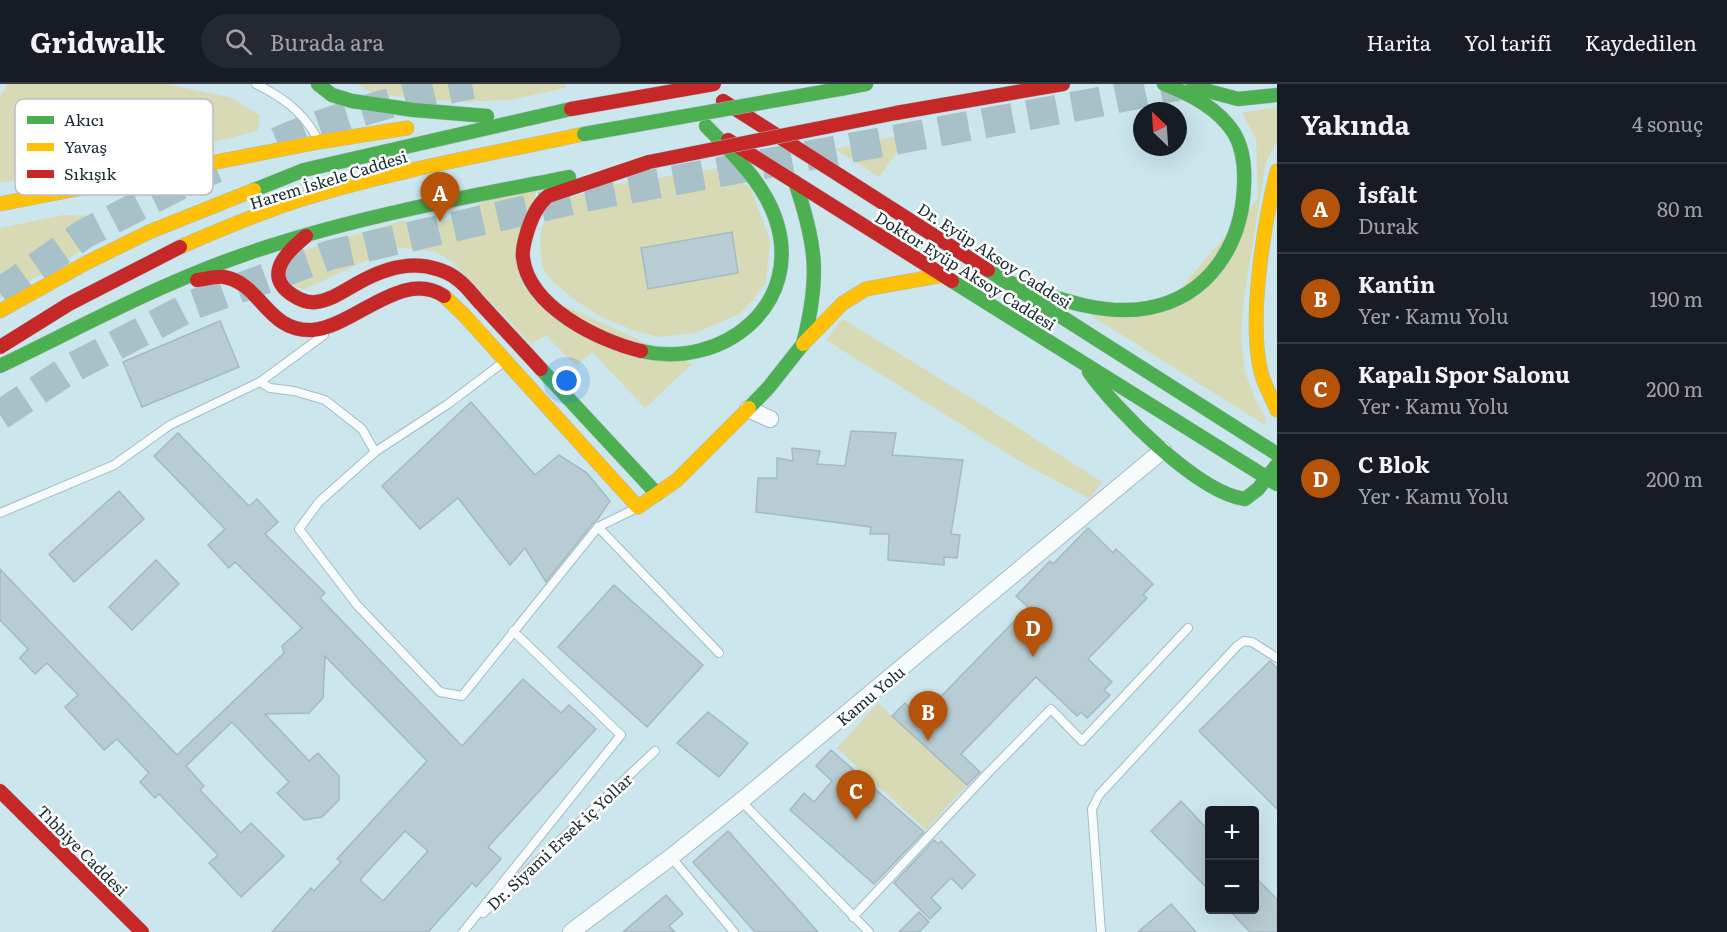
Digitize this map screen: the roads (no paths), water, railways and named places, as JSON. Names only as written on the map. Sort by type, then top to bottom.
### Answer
[{"type":"main road","points":[[318,84],[332,95],[352,101],[414,110],[487,116]]},
{"type":"main road","name":"Doktor Eyüp Aksoy Caddesi","points":[[638,84],[1272,480]]},
{"type":"main road","name":"Dr. Eyüp Aksoy Caddesi","points":[[694,84],[789,142],[1277,454]]},
{"type":"main road","points":[[213,163],[425,125],[487,116],[571,109],[714,84]]},
{"type":"main road","name":"Harem İskele Caddesi","points":[[0,347],[89,294],[151,262],[220,230],[297,201],[426,166],[584,134],[866,84]]},
{"type":"main road","points":[[896,113],[1017,84]]},
{"type":"main road","points":[[0,366],[173,283],[265,247],[310,233],[380,215],[896,113],[1063,84]]},
{"type":"main road","points":[[1002,280],[1063,299],[1132,310],[1167,304],[1194,289],[1221,262],[1235,238],[1242,211],[1243,159],[1233,131],[1213,109],[1190,94],[1164,84]]},
{"type":"main road","points":[[1184,84],[1238,99],[1277,95]]},
{"type":"main road","name":"Harem İskele Caddesi","points":[[0,311],[148,232],[304,170],[571,109]]},
{"type":"main road","points":[[649,162],[546,196],[532,218],[525,239],[523,259],[531,280],[547,303],[568,321],[609,342],[633,349],[688,353],[730,340],[749,325],[777,292],[784,256],[776,215],[765,193],[746,168],[705,126]]},
{"type":"main road","points":[[1277,171],[1270,198],[1257,297],[1257,334],[1261,372],[1277,410]]},
{"type":"main road","points":[[795,182],[808,221],[815,273],[812,310],[803,344]]},
{"type":"main road","points":[[0,204],[46,195]]},
{"type":"main road","points":[[310,233],[283,256],[278,268],[279,281],[285,290],[315,303],[395,268],[424,266],[438,268],[458,279],[657,494]]},
{"type":"main road","points":[[173,283],[225,277],[238,281],[269,312],[292,329],[322,329],[345,320],[388,296],[419,288],[435,290],[450,302],[506,361],[638,507],[677,480],[769,387],[803,344],[843,303],[866,290],[943,275]]},
{"type":"main road","points":[[1080,360],[1114,405],[1162,450],[1232,499],[1244,499],[1272,480],[1277,465]]},
{"type":"main road","name":"Tıbbiye Caddesi","points":[[0,791],[142,932]]},
{"type":"street","points":[[748,409],[770,419]]},
{"type":"street","name":"Kamu Yolu","points":[[571,932],[741,801],[1162,450]]},
{"type":"lane","points":[[256,84],[274,93],[294,108],[307,121],[319,142]]},
{"type":"lane","points":[[0,513],[114,465],[170,425],[260,382],[345,320]]},
{"type":"lane","points":[[522,348],[448,404],[375,452],[319,502],[299,529],[357,605],[440,692],[462,696],[598,527],[638,507]]},
{"type":"lane","points":[[260,382],[270,388],[294,391],[325,400],[362,429],[375,452]]},
{"type":"lane","points":[[598,527],[719,653]]},
{"type":"lane","points":[[853,917],[988,773],[1051,710],[1082,741],[1188,628]]},
{"type":"lane","points":[[463,932],[621,735],[513,631]]},
{"type":"lane","points":[[1101,932],[1092,809],[1099,795],[1237,646],[1244,641],[1252,642],[1277,658]]},
{"type":"lane","name":"Dr. Siyami Ersek iç Yollar","points":[[463,932],[655,751]]},
{"type":"lane","points":[[741,801],[869,932]]},
{"type":"lane","points":[[671,857],[734,932]]},
{"type":"tunnel","points":[[277,142],[373,108],[472,84]]},
{"type":"tunnel","points":[[0,415],[70,369],[195,304],[330,255],[584,197],[1186,84]]},
{"type":"tunnel","points":[[0,293],[84,234],[160,195]]},
{"type":"place","name":"İsfalt","points":[[440,222]]},
{"type":"place","name":"C Blok","points":[[1033,657]]},
{"type":"place","name":"Kantin","points":[[928,741]]},
{"type":"place","name":"Kapalı Spor Salonu","points":[[856,820]]}]
